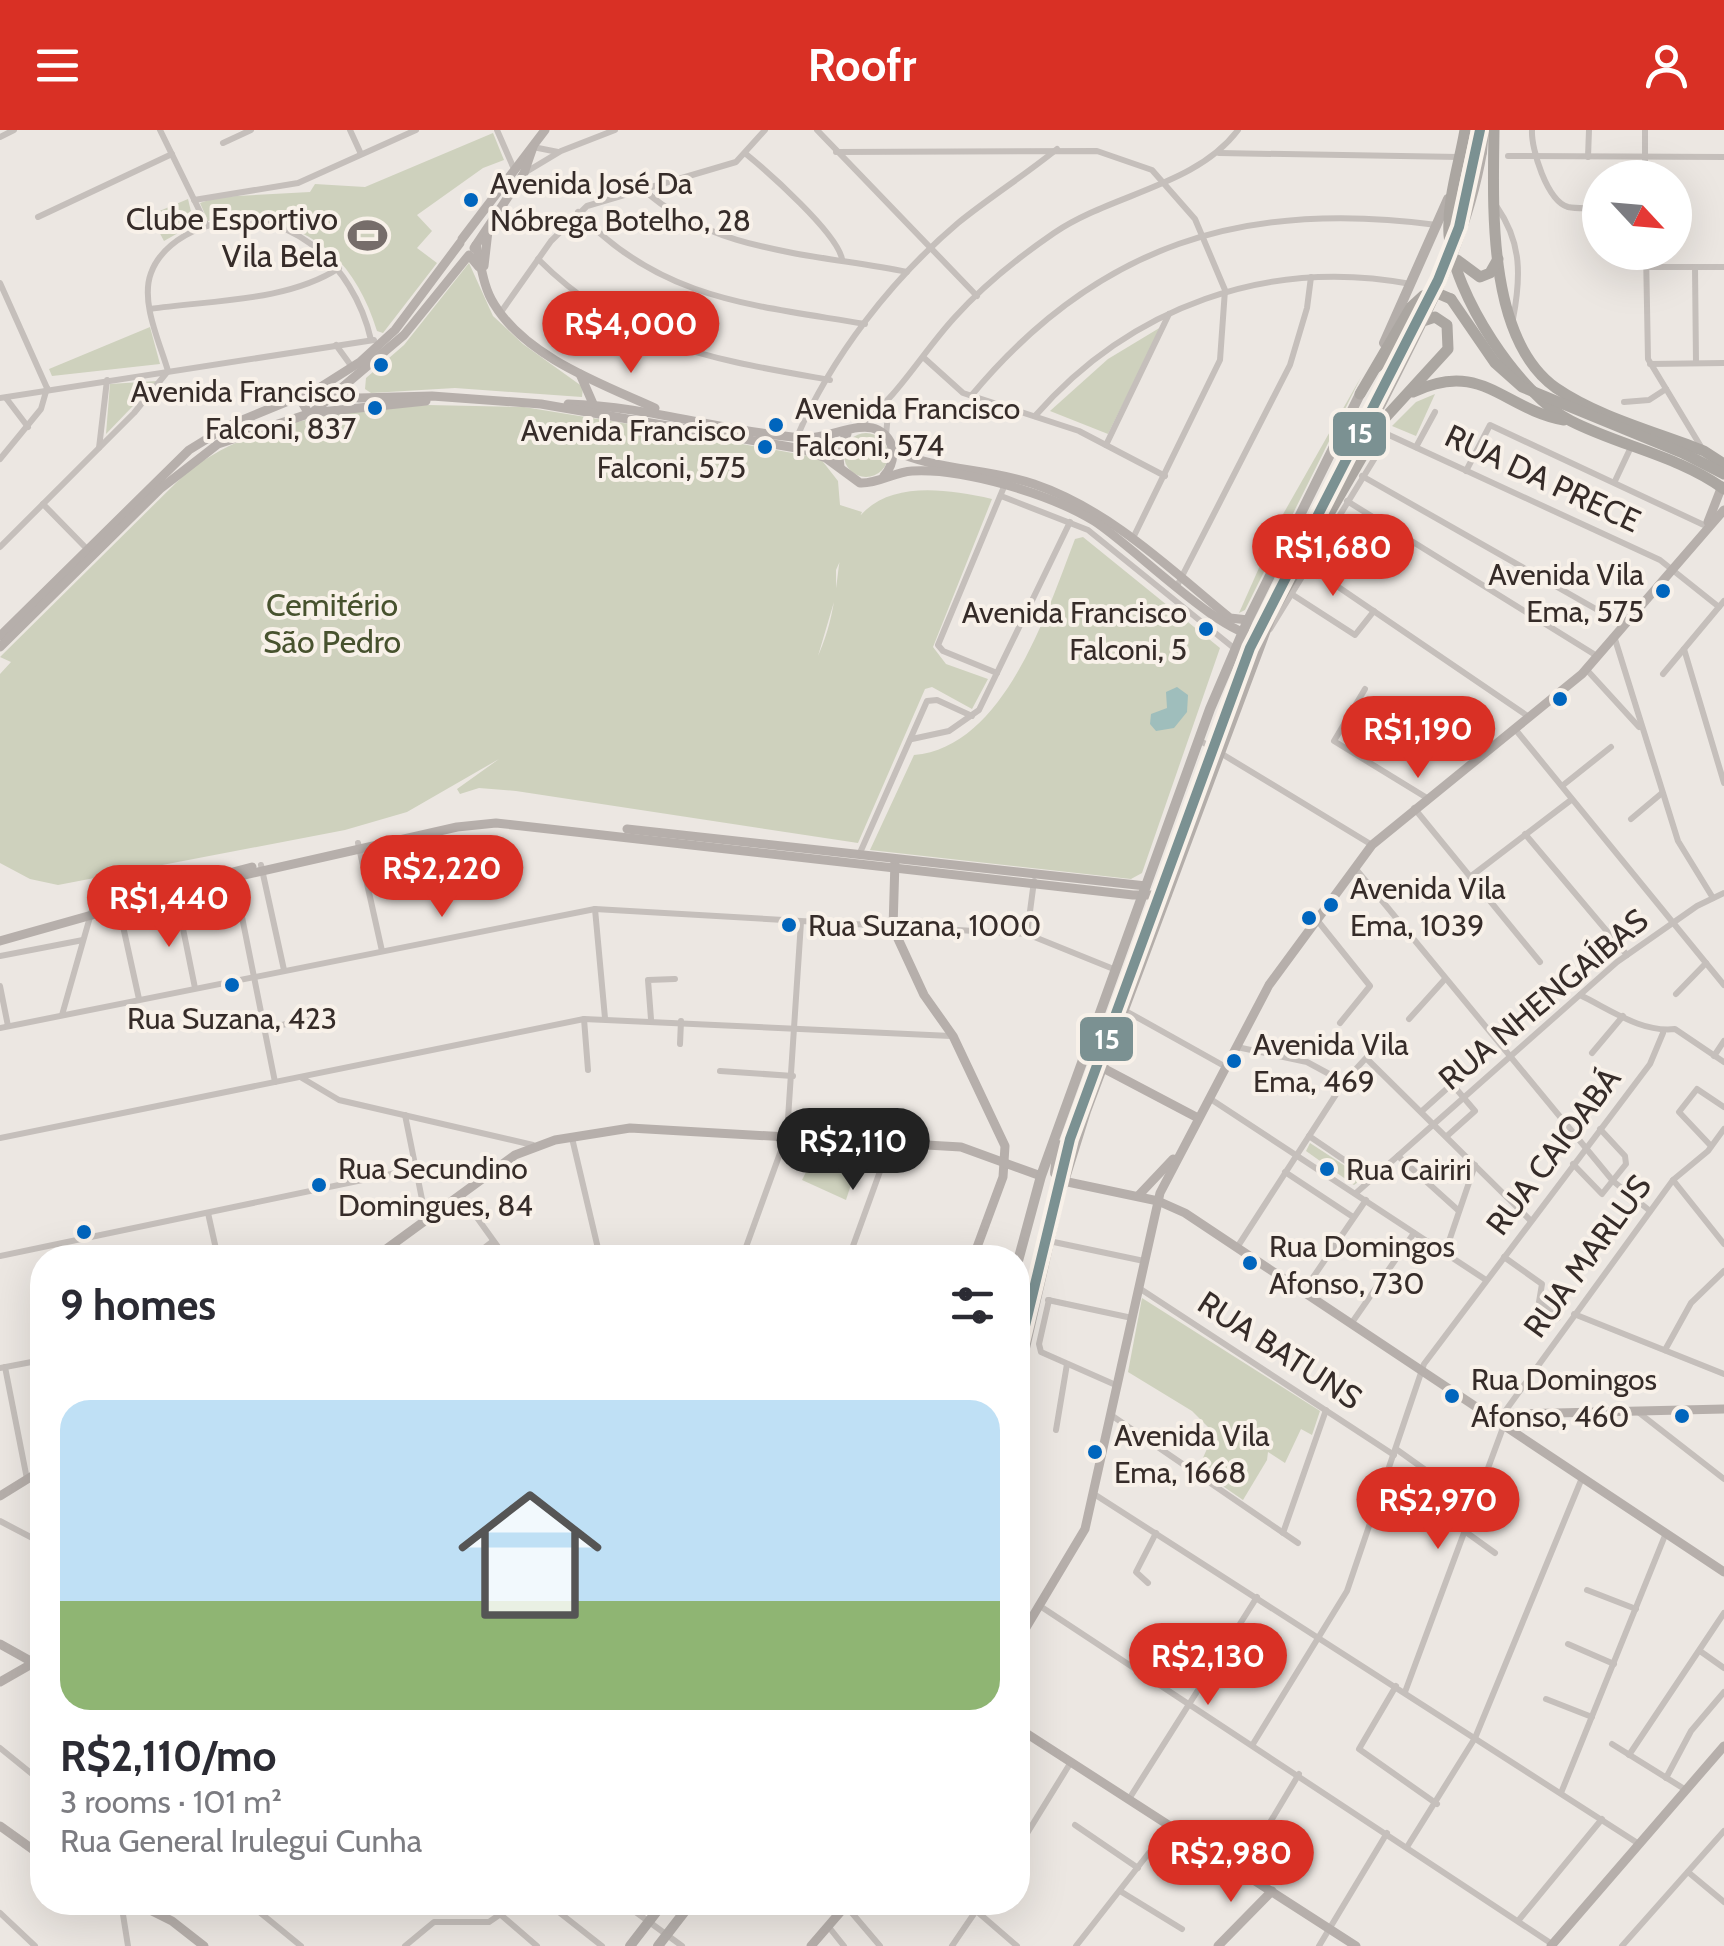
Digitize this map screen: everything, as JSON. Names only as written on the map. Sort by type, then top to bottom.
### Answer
[{"type":"highway","points":[[1465,130],[1452,189],[1450,240],[1464,288],[1515,370],[1542,402],[1573,422]]},
{"type":"highway","points":[[1494,130],[1499,254],[1511,330],[1530,364],[1566,395],[1704,451],[1724,464]]},
{"type":"highway","points":[[1454,257],[1480,276],[1490,273],[1499,254]]},
{"type":"highway","points":[[1360,394],[1416,300],[1437,293],[1451,299],[1496,363],[1522,388],[1685,454],[1723,483]]},
{"type":"highway","points":[[1272,612],[1378,429],[1448,349],[1450,333],[1444,322],[1435,317],[1423,320],[1377,367]]},
{"type":"highway","points":[[1404,396],[1438,382],[1470,380],[1547,416],[1573,422],[1723,483]]},
{"type":"main road","points":[[310,414],[338,393],[385,340],[544,130]]},
{"type":"main road","points":[[1030,1325],[1064,1181],[1261,636],[1448,269],[1470,207],[1484,130]]},
{"type":"main road","points":[[0,647],[189,450],[228,426],[354,373],[404,336],[489,226],[524,173],[532,146]]},
{"type":"main road","points":[[1022,1245],[1041,1176],[1235,650],[1413,284],[1452,189]]},
{"type":"main road","points":[[483,271],[489,226]]},
{"type":"main road","points":[[461,241],[472,238],[500,313],[536,345],[579,372],[667,413]]},
{"type":"main road","points":[[461,241],[483,271]]},
{"type":"main road","points":[[579,372],[594,404],[605,414]]},
{"type":"main road","points":[[354,373],[366,398]]},
{"type":"main road","points":[[580,404],[590,392],[608,387]]},
{"type":"main road","points":[[315,390],[366,398],[550,405],[605,414],[802,449],[860,483],[914,471],[1009,483],[1097,523],[1230,618],[1248,620]]},
{"type":"main road","points":[[310,414],[303,404],[315,390]]},
{"type":"main road","points":[[0,636],[202,454],[237,436],[310,414],[443,398]]},
{"type":"main road","points":[[550,405],[594,404],[667,413],[797,437],[875,429],[887,437],[893,450],[891,466],[881,479]]},
{"type":"main road","points":[[636,420],[660,420],[667,413]]},
{"type":"main road","points":[[840,468],[838,449],[851,431]]},
{"type":"main road","points":[[893,450],[1073,499],[1132,538],[1242,634],[1261,636]]},
{"type":"main road","points":[[1707,525],[1723,483]]},
{"type":"main road","points":[[1030,1622],[1078,1546],[1094,1494],[1158,1201],[1269,985],[1372,845],[1586,668],[1724,510]]},
{"type":"main road","points":[[0,938],[233,874],[495,817],[1167,894]]},
{"type":"main road","points":[[895,863],[893,928],[924,995],[953,1036],[1005,1146],[1006,1161],[978,1245]]},
{"type":"main road","points":[[1084,1058],[1104,1065],[1198,1118]]},
{"type":"main road","points":[[1067,1106],[1054,1164],[1055,1172],[1064,1181],[1158,1201],[1238,1246],[1724,1572]]},
{"type":"main road","points":[[392,1245],[534,1146],[571,1136],[660,1126],[961,1147],[1041,1176]]},
{"type":"main road","points":[[1138,1196],[1149,1180],[1179,1154]]},
{"type":"main road","points":[[1501,1423],[1516,1414],[1724,1408]]},
{"type":"main road","points":[[0,1496],[30,1478]]},
{"type":"main road","points":[[0,1644],[30,1657]]},
{"type":"main road","points":[[0,1682],[30,1665]]},
{"type":"main road","points":[[1030,1736],[1356,1946]]},
{"type":"main road","points":[[1552,1945],[1724,1746]]},
{"type":"main road","points":[[0,1826],[30,1848]]},
{"type":"main road","points":[[1218,1946],[1272,1891]]},
{"type":"main road","points":[[159,1915],[204,1946]]},
{"type":"main road","points":[[630,1946],[654,1915]]},
{"type":"main road","points":[[658,1946],[682,1915]]},
{"type":"main road","points":[[810,1946],[838,1915]]},
{"type":"street","points":[[0,137],[14,130]]},
{"type":"street","points":[[160,130],[208,226]]},
{"type":"street","points":[[224,142],[251,130]]},
{"type":"street","points":[[350,130],[361,154]]},
{"type":"street","points":[[194,200],[298,183],[416,130]]},
{"type":"street","points":[[497,130],[514,167],[512,190]]},
{"type":"street","points":[[524,173],[559,152],[614,130]]},
{"type":"street","points":[[500,313],[538,258],[578,212],[641,188],[730,164],[746,154],[764,130]]},
{"type":"street","points":[[817,130],[977,296]]},
{"type":"street","points":[[851,431],[889,402],[977,296],[1072,221],[1203,165],[1238,130]]},
{"type":"street","points":[[1532,130],[1535,157],[1560,202],[1582,207]]},
{"type":"street","points":[[1588,130],[1588,157]]},
{"type":"street","points":[[1645,130],[1645,157]]},
{"type":"street","points":[[532,146],[559,152]]},
{"type":"street","points":[[836,152],[1057,149],[1120,156],[1163,180],[1204,234],[1225,290],[1223,342],[1215,378],[1132,538]]},
{"type":"street","points":[[797,437],[864,324],[908,272],[930,248],[1057,149]]},
{"type":"street","points":[[1218,152],[1461,156]]},
{"type":"street","points":[[38,217],[172,154]]},
{"type":"street","points":[[746,154],[840,250],[842,259]]},
{"type":"street","points":[[1508,156],[1724,157]]},
{"type":"street","points":[[641,188],[678,216],[714,233],[908,272]]},
{"type":"street","points":[[1494,202],[1512,232],[1519,264],[1511,330]]},
{"type":"street","points":[[578,212],[628,258],[693,291],[864,324]]},
{"type":"street","points":[[971,396],[1017,345],[1086,289],[1148,256],[1204,234],[1302,216],[1438,225]]},
{"type":"street","points":[[168,371],[150,308],[150,273],[178,239],[208,226],[254,222],[282,228],[309,241],[339,268],[360,301],[371,340]]},
{"type":"street","points":[[538,258],[600,313],[646,338],[710,359],[830,380]]},
{"type":"street","points":[[1696,363],[1695,267],[1724,267]]},
{"type":"street","points":[[150,308],[280,290],[339,268]]},
{"type":"street","points":[[1646,270],[1650,364],[1704,451]]},
{"type":"street","points":[[1035,416],[1101,353],[1169,313],[1225,290],[1311,277],[1413,284]]},
{"type":"street","points":[[1180,582],[1290,365],[1307,308],[1311,277]]},
{"type":"street","points":[[0,283],[47,388]]},
{"type":"street","points":[[1106,445],[1169,313]]},
{"type":"street","points":[[28,427],[2,398],[47,388],[385,340]]},
{"type":"street","points":[[346,354],[354,342]]},
{"type":"street","points":[[335,345],[346,354],[354,373]]},
{"type":"street","points":[[923,357],[971,396],[1035,416],[1106,445],[1165,476]]},
{"type":"street","points":[[1650,364],[1724,363]]},
{"type":"street","points":[[0,547],[100,448],[168,371]]},
{"type":"street","points":[[100,448],[107,380]]},
{"type":"street","points":[[0,459],[28,427],[47,388]]},
{"type":"street","points":[[1624,402],[1649,400],[1666,389]]},
{"type":"street","points":[[887,437],[884,424],[889,402]]},
{"type":"street","points":[[1416,447],[1435,412]]},
{"type":"street","points":[[1466,470],[1488,425],[1707,525]]},
{"type":"street","name":"RUA DA PRECE","points":[[1362,476],[1383,439],[1392,435],[1672,567],[1722,604]]},
{"type":"street","points":[[1614,481],[1632,446]]},
{"type":"street","points":[[1261,636],[1293,594],[1362,476],[1624,625]]},
{"type":"street","points":[[997,673],[943,652],[938,645],[1009,483]]},
{"type":"street","points":[[1009,483],[1019,503]]},
{"type":"street","points":[[1001,496],[1070,522],[1111,547],[1235,650]]},
{"type":"street","points":[[1347,501],[1597,656]]},
{"type":"street","points":[[43,504],[90,552]]},
{"type":"street","points":[[912,739],[940,735],[973,716],[1070,522]]},
{"type":"street","points":[[1309,567],[1529,717]]},
{"type":"street","points":[[1293,594],[1356,635],[1374,611]]},
{"type":"street","points":[[1663,674],[1722,604]]},
{"type":"street","points":[[1614,636],[1678,841],[1713,898]]},
{"type":"street","points":[[1684,649],[1724,783]]},
{"type":"street","points":[[1586,668],[1642,730]]},
{"type":"street","points":[[1365,688],[1334,741],[1427,798]]},
{"type":"street","points":[[858,859],[929,699],[973,716]]},
{"type":"street","points":[[1514,728],[1724,985]]},
{"type":"street","points":[[1199,740],[1372,845]]},
{"type":"street","points":[[1562,786],[1610,747]]},
{"type":"street","points":[[1631,820],[1662,792]]},
{"type":"street","points":[[1470,877],[1571,800]]},
{"type":"street","points":[[1414,808],[1540,962]]},
{"type":"street","points":[[1525,834],[1627,955]]},
{"type":"street","points":[[359,846],[382,951]]},
{"type":"street","points":[[1354,867],[1612,1181],[1650,1211]]},
{"type":"street","points":[[262,868],[284,970]]},
{"type":"street","points":[[233,874],[275,1082]]},
{"type":"street","points":[[1027,934],[1034,879]]},
{"type":"street","name":"RUA NHENGAÍBAS","points":[[1356,1193],[1627,955],[1672,922],[1724,894]]},
{"type":"street","points":[[118,903],[139,1000]]},
{"type":"street","points":[[178,904],[195,988]]},
{"type":"street","points":[[595,909],[605,1018]]},
{"type":"street","points":[[0,986],[4,1027],[595,909],[1027,934],[1116,970]]},
{"type":"street","points":[[62,1015],[91,912]]},
{"type":"street","points":[[1316,919],[1370,986],[1365,997],[1340,1022]]},
{"type":"street","points":[[746,1245],[788,1134],[801,922]]},
{"type":"street","points":[[0,956],[83,940]]},
{"type":"street","points":[[1676,994],[1706,963]]},
{"type":"street","points":[[652,1019],[648,980],[674,979]]},
{"type":"street","points":[[1409,1019],[1446,980]]},
{"type":"street","points":[[1579,995],[1663,1033],[1676,1029],[1724,1062]]},
{"type":"street","points":[[1124,1010],[1226,1067]]},
{"type":"street","points":[[1592,1053],[1623,1016]]},
{"type":"street","points":[[264,1029],[313,1018]]},
{"type":"street","points":[[0,1138],[584,1020],[652,1019],[953,1036]]},
{"type":"street","points":[[584,1020],[588,1070]]},
{"type":"street","points":[[680,1044],[681,1021]]},
{"type":"street","name":"RUA CAIOABÁ","points":[[1253,1744],[1347,1591],[1422,1370],[1650,1064],[1663,1033]]},
{"type":"street","points":[[1714,1056],[1724,1041]]},
{"type":"street","points":[[1236,1047],[1307,1062],[1344,1082]]},
{"type":"street","points":[[1238,1246],[1344,1082],[1366,1058],[1531,1221]]},
{"type":"street","points":[[720,1071],[793,1076]]},
{"type":"street","points":[[301,1077],[339,1100],[534,1146]]},
{"type":"street","points":[[1422,1111],[1452,1084],[1475,1111],[1447,1136]]},
{"type":"street","points":[[1712,1146],[1679,1112],[1697,1089],[1724,1107]]},
{"type":"street","points":[[1209,1098],[1486,1280]]},
{"type":"street","points":[[405,1115],[426,1220]]},
{"type":"street","points":[[1574,1164],[1600,1194],[1612,1181],[1626,1159],[1600,1129]]},
{"type":"street","name":"RUA MARLUS","points":[[1404,1692],[1465,1532],[1501,1423],[1650,1211],[1674,1180],[1723,1132]]},
{"type":"street","points":[[571,1136],[597,1245]]},
{"type":"street","points":[[1309,1136],[1372,1180]]},
{"type":"street","points":[[854,1245],[892,1140]]},
{"type":"street","points":[[1398,1156],[1460,1211]]},
{"type":"street","points":[[1446,1253],[1475,1164]]},
{"type":"street","points":[[53,1245],[415,1169]]},
{"type":"street","points":[[1285,1172],[1353,1218]]},
{"type":"street","points":[[1674,1180],[1724,1244]]},
{"type":"street","points":[[460,1194],[496,1245]]},
{"type":"street","points":[[1303,1292],[1366,1200]]},
{"type":"street","points":[[208,1213],[215,1245]]},
{"type":"street","points":[[1351,1324],[1414,1233]]},
{"type":"street","points":[[488,1245],[493,1241]]},
{"type":"street","points":[[1049,1241],[1144,1260]]},
{"type":"street","points":[[0,1256],[30,1250]]},
{"type":"street","points":[[1504,1257],[1541,1282],[1538,1302],[1558,1318]]},
{"type":"street","points":[[1665,1350],[1691,1302],[1724,1270]]},
{"type":"street","name":"RUA BATUNS","points":[[1138,1288],[1438,1478]]},
{"type":"street","points":[[1036,1298],[1132,1318]]},
{"type":"street","points":[[1050,1300],[1039,1348],[1118,1386]]},
{"type":"street","points":[[1574,1314],[1724,1374]]},
{"type":"street","points":[[27,1480],[2,1368],[30,1362]]},
{"type":"street","points":[[1056,1430],[1067,1364]]},
{"type":"street","points":[[1282,1532],[1326,1410]]},
{"type":"street","points":[[1636,1411],[1724,1479]]},
{"type":"street","points":[[1111,1415],[1298,1543]]},
{"type":"street","points":[[1407,1847],[1476,1738],[1582,1478]]},
{"type":"street","points":[[1094,1494],[1639,1844]]},
{"type":"street","points":[[1434,1509],[1495,1554]]},
{"type":"street","points":[[0,1521],[30,1537]]},
{"type":"street","points":[[1148,1582],[1136,1572],[1156,1532]]},
{"type":"street","points":[[1561,1793],[1666,1533]]},
{"type":"street","points":[[1587,1590],[1636,1609]]},
{"type":"street","points":[[1129,1799],[1257,1597]]},
{"type":"street","points":[[1040,1606],[1552,1945]]},
{"type":"street","points":[[1629,1755],[1724,1613]]},
{"type":"street","points":[[1568,1644],[1614,1664]]},
{"type":"street","points":[[1700,1651],[1724,1668]]},
{"type":"street","points":[[1396,1686],[1359,1749],[1437,1804]]},
{"type":"street","points":[[1666,1778],[1692,1731],[1724,1692]]},
{"type":"street","points":[[1546,1698],[1592,1717]]},
{"type":"street","points":[[1612,1744],[1686,1790]]},
{"type":"street","points":[[0,1748],[30,1772]]},
{"type":"street","points":[[1030,1829],[1071,1762]]},
{"type":"street","points":[[1240,1871],[1298,1774]]},
{"type":"street","points":[[1518,1921],[1602,1820]]},
{"type":"street","points":[[1074,1825],[1138,1868]]},
{"type":"street","points":[[1076,1946],[1170,1826]]},
{"type":"street","points":[[1622,1946],[1724,1831]]},
{"type":"street","points":[[1319,1946],[1386,1834]]},
{"type":"street","points":[[1688,1872],[1724,1902]]},
{"type":"street","points":[[1120,1892],[1182,1929]]},
{"type":"street","points":[[0,1913],[34,1946]]},
{"type":"street","points":[[123,1915],[128,1946]]},
{"type":"street","points":[[263,1915],[300,1946]]},
{"type":"street","points":[[405,1946],[434,1922],[485,1922],[501,1915],[537,1946]]},
{"type":"street","points":[[563,1915],[602,1946]]},
{"type":"street","points":[[638,1915],[682,1946]]},
{"type":"street","points":[[856,1915],[880,1946]]},
{"type":"street","points":[[952,1946],[974,1915]]},
{"type":"street","points":[[980,1915],[1017,1946]]},
{"type":"street","points":[[828,1926],[844,1946]]},
{"type":"green space","name":"Clube Esportivo Vila Bela","points":[[493,133],[504,160],[483,168],[417,215],[432,231],[417,248],[437,263],[383,333],[377,331],[352,277],[315,241],[293,229],[267,222],[208,221],[200,203],[218,197],[310,192],[315,184],[365,187]]},
{"type":"green space","points":[[188,199],[194,224],[164,241],[150,215]]},
{"type":"green space","points":[[469,263],[493,316],[523,344],[583,387],[582,397],[455,388],[371,393],[365,389],[366,378],[404,345]]},
{"type":"green space","points":[[150,327],[160,364],[52,376],[49,369]]},
{"type":"green space","points":[[1161,327],[1108,434],[1050,411],[1108,359]]},
{"type":"green space","points":[[1361,377],[1245,610],[1239,613],[1282,516]]},
{"type":"green space","points":[[157,381],[106,434],[110,384]]},
{"type":"green space","points":[[1435,394],[1416,436],[1392,426],[1416,402]]},
{"type":"green space","name":"Cemitério São Pedro","points":[[428,405],[524,407],[647,427],[655,439],[664,441],[675,432],[820,458],[838,481],[840,505],[862,512],[860,517],[873,504],[892,495],[915,491],[992,499],[933,647],[946,664],[988,679],[972,709],[932,687],[925,689],[858,843],[516,791],[479,788],[460,794],[457,789],[499,759],[407,812],[345,830],[58,885],[30,879],[0,863],[0,674],[11,662],[0,657],[187,472],[214,454],[271,429],[302,421]]},
{"type":"green space","points":[[866,433],[881,440],[888,455],[881,470],[866,477],[851,470],[844,455],[851,440]]},
{"type":"green space","points":[[1083,537],[1220,648],[1142,873],[1131,879],[870,850],[914,755],[946,747],[973,729],[997,703],[1035,638],[1075,539]]},
{"type":"green space","points":[[1310,1143],[1362,1179],[1354,1185],[1306,1151]]},
{"type":"green space","points":[[809,1166],[856,1169],[846,1200],[802,1180]]},
{"type":"green space","points":[[1142,1298],[1320,1411],[1312,1435],[1301,1429],[1285,1463],[1268,1452],[1243,1500],[1198,1469],[1214,1433],[1192,1411],[1128,1372]]},
{"type":"water","points":[[1177,687],[1188,695],[1187,712],[1174,728],[1156,731],[1150,724],[1151,714],[1167,708],[1166,692]]},
{"type":"transit line","name":"15","points":[[1030,1305],[1070,1139],[1250,648],[1438,280],[1459,227],[1480,130]]},
{"type":"place","name":"Avenida José Da Nóbrega Botelho, 28","points":[[471,200]]},
{"type":"place","name":"Clube Esportivo Vila Bela","points":[[368,236]]},
{"type":"place","name":"Avenida Francisco Falconi, 837","points":[[375,408]]},
{"type":"place","name":"Avenida Francisco Falconi, 574","points":[[776,425]]},
{"type":"place","name":"Avenida Francisco Falconi, 575","points":[[765,447]]},
{"type":"place","name":"Avenida Vila Ema, 575","points":[[1663,591]]},
{"type":"place","name":"Avenida Francisco Falconi, 5","points":[[1206,629]]},
{"type":"place","name":"Avenida Vila Ema, 1039","points":[[1331,905]]},
{"type":"place","name":"Rua Suzana, 1000","points":[[789,925]]},
{"type":"place","name":"Rua Suzana, 423","points":[[232,985]]},
{"type":"place","name":"Avenida Vila Ema, 469","points":[[1234,1061]]},
{"type":"place","name":"Rua Cairiri","points":[[1327,1169]]},
{"type":"place","name":"Rua Secundino Domingues, 84","points":[[319,1185]]},
{"type":"place","name":"Rua Domingos Afonso, 730","points":[[1250,1263]]},
{"type":"place","name":"Rua Domingos Afonso, 460","points":[[1452,1396]]},
{"type":"place","name":"Avenida Vila Ema, 1668","points":[[1095,1452]]}]
